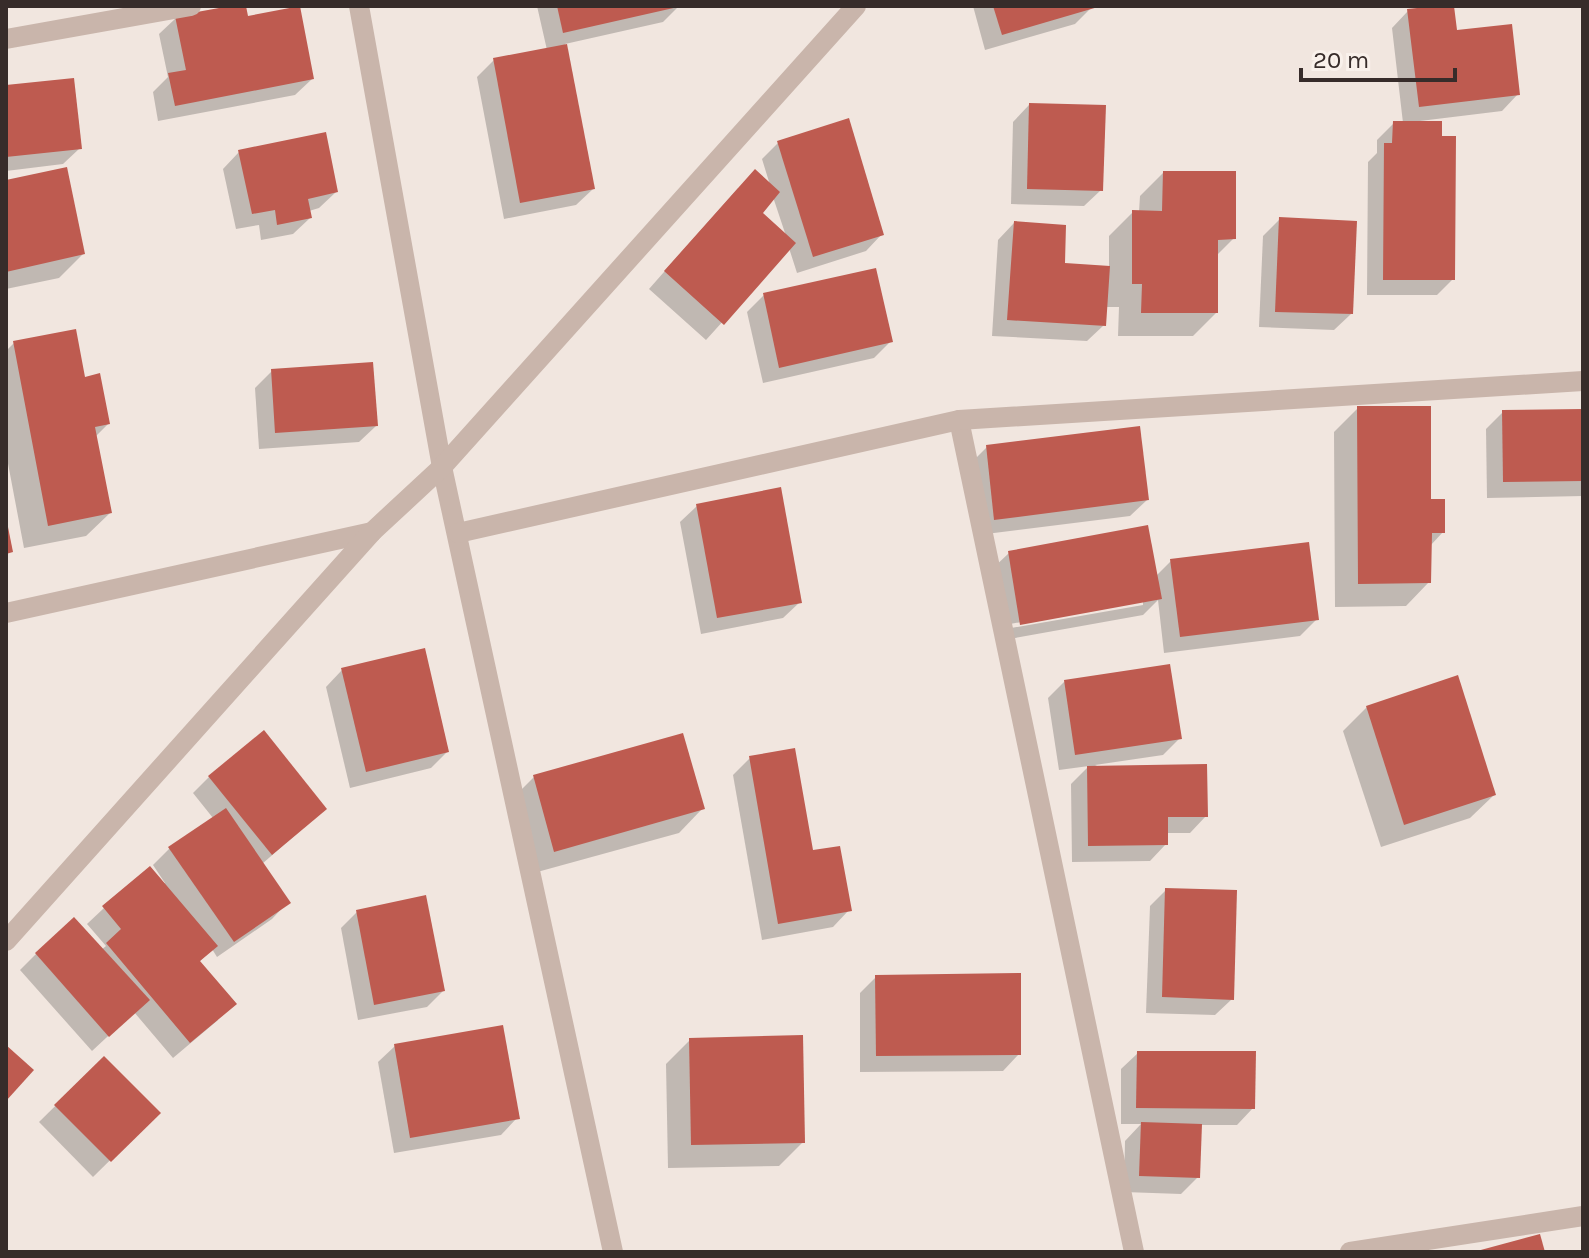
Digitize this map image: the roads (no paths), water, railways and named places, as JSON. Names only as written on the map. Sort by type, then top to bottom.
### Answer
[{"type":"street","points":[[6,39],[191,6]]},
{"type":"street","points":[[359,6],[442,467],[613,1252]]},
{"type":"street","points":[[6,941],[372,532],[442,467],[856,6]]},
{"type":"street","points":[[458,533],[959,420],[1583,381]]},
{"type":"street","points":[[959,420],[1134,1252]]},
{"type":"street","points":[[6,613],[372,532]]},
{"type":"street","points":[[1350,1252],[1583,1216]]}]
